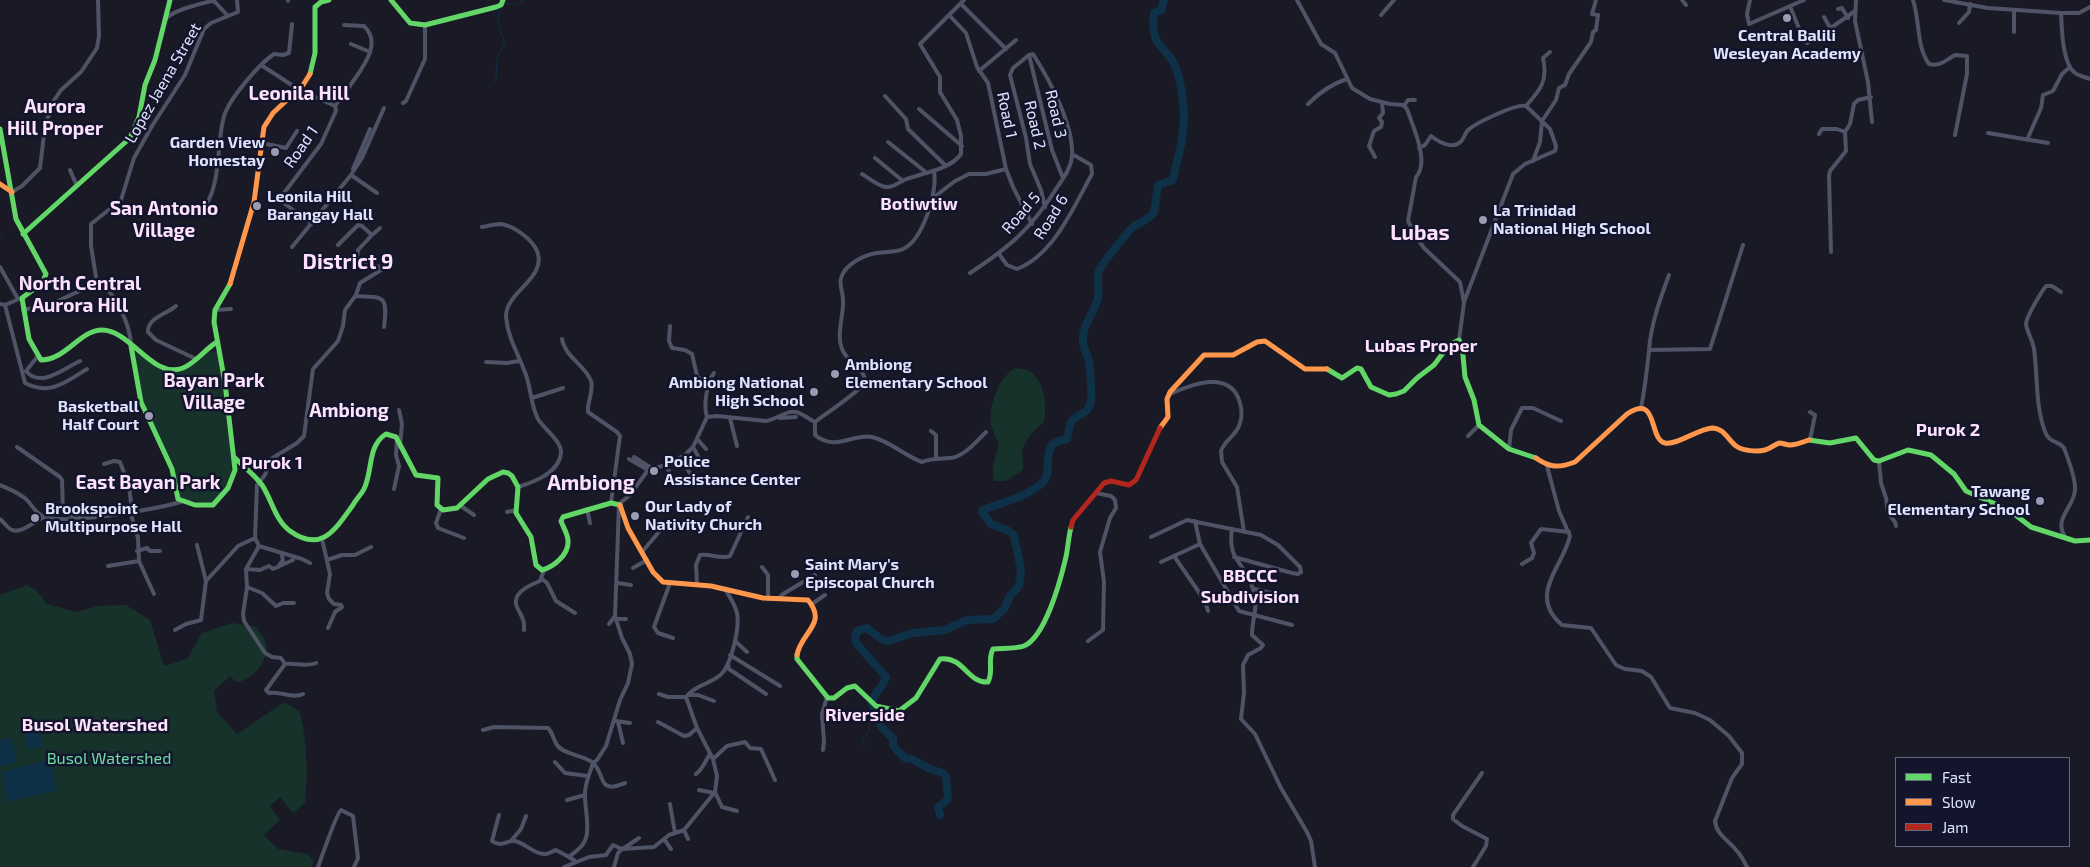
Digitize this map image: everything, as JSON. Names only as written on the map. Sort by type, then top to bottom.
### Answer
[{"type":"main road","points":[[23,234],[124,146],[133,135],[140,118],[145,86],[155,58],[162,24],[170,0]]},
{"type":"main road","points":[[131,346],[141,402],[172,469],[176,495],[181,502],[202,506],[212,505],[221,497],[232,480],[235,470],[214,322],[215,310],[228,288],[239,254],[257,187],[266,121],[307,81],[313,66],[315,7],[321,2],[329,0]]},
{"type":"main road","points":[[391,0],[410,23],[425,25],[496,8],[504,0]]},
{"type":"main road","points":[[0,129],[16,219],[46,277],[42,283],[20,299],[29,339],[41,360],[48,360],[100,330],[115,333],[149,359],[169,369],[179,370],[217,342]]},
{"type":"main road","points":[[0,184],[12,192]]},
{"type":"main road","points":[[234,458],[260,482],[277,516],[287,529],[302,537],[322,539],[336,530],[363,492],[371,457],[380,437],[390,434],[397,440],[410,460],[416,475],[438,478],[437,501],[440,509],[450,510],[459,507],[488,479],[503,472],[512,476],[518,487],[516,516],[531,537],[536,565],[544,570],[558,561],[566,548],[568,538],[561,524],[562,518],[566,515],[610,503],[619,504],[628,528],[656,577],[663,582],[697,584],[768,599],[804,599],[812,604],[816,611],[815,622],[798,650],[797,659],[826,697],[834,698],[847,688],[855,686],[876,706],[900,711],[907,706],[925,685],[938,661],[944,657],[965,667],[978,682],[988,682],[992,676],[988,660],[990,652],[997,648],[1023,646],[1030,641],[1041,627],[1056,596],[1066,559],[1068,538],[1073,520],[1104,483],[1108,481],[1130,485],[1136,480],[1156,434],[1168,417],[1168,395],[1204,354],[1234,355],[1260,340],[1265,341],[1305,369],[1329,369],[1342,378],[1358,368],[1361,369],[1371,386],[1384,395],[1394,395],[1408,390],[1416,378],[1437,361],[1448,345],[1459,340],[1462,345],[1465,377],[1474,400],[1479,425],[1510,448],[1533,456],[1547,466],[1564,466],[1575,462],[1627,414],[1636,408],[1641,408],[1650,414],[1659,439],[1663,443],[1670,444],[1693,433],[1713,428],[1725,433],[1736,446],[1751,451],[1765,450],[1780,443],[1792,444],[1810,440],[1830,443],[1856,438],[1874,460],[1879,461],[1908,450],[1931,454],[1954,474],[1966,491],[2009,510],[2031,527],[2075,541],[2090,540]]},
{"type":"main road","points":[[207,351],[219,349]]},
{"type":"street","points":[[12,192],[22,186],[40,168],[46,126],[53,102],[61,90],[81,72],[97,48],[99,36],[98,0]]},
{"type":"street","points":[[162,24],[171,14],[212,1],[228,16],[238,12],[237,0]]},
{"type":"street","points":[[1296,0],[1321,44],[1336,53],[1352,88],[1382,102],[1404,106],[1407,109],[1423,165],[1416,177],[1408,221],[1415,236],[1424,248],[1460,282],[1464,303]]},
{"type":"street","points":[[1381,15],[1394,0]]},
{"type":"street","points":[[1532,161],[1540,142],[1542,121],[1556,100],[1559,88],[1566,85],[1569,74],[1588,48],[1593,32],[1596,30],[1598,15],[1592,14],[1596,0]]},
{"type":"street","points":[[1682,0],[1686,5]]},
{"type":"street","points":[[1750,0],[1747,14],[1751,23],[1804,0]]},
{"type":"street","points":[[1856,0],[1855,25],[1871,97],[1872,122]]},
{"type":"street","points":[[1913,0],[1922,48],[1929,64],[1935,65],[1945,62],[1955,55],[1967,56],[1967,74],[1956,135]]},
{"type":"street","points":[[1944,0],[2014,10],[2061,13],[2079,13],[2090,7]]},
{"type":"street","points":[[862,174],[887,188],[893,187],[903,181],[934,171],[958,158],[962,146],[957,120],[940,92],[938,74],[920,44],[963,2],[1006,49]]},
{"type":"street","points":[[1959,23],[1968,15],[1970,4]]},
{"type":"street","points":[[1790,6],[1804,40],[1809,42],[1848,18],[1855,11]]},
{"type":"street","points":[[1838,8],[1842,8],[1848,18]]},
{"type":"street","points":[[2014,10],[2014,32]]},
{"type":"street","points":[[2061,13],[2063,40],[2070,67],[2078,75],[2090,79]]},
{"type":"street","name":"Lopez Jaena Street","points":[[97,283],[91,246],[91,224],[121,200],[134,158],[185,75],[204,29],[211,23],[228,16]]},
{"type":"street","name":"Road 1","points":[[950,16],[970,40],[979,71],[988,83],[1006,169],[1032,224]]},
{"type":"street","points":[[1824,17],[1831,29]]},
{"type":"street","points":[[203,210],[210,199],[216,178],[225,114],[240,90],[261,65],[274,54],[283,55],[289,53],[292,24]]},
{"type":"street","points":[[261,65],[298,89],[335,106],[370,52],[371,39],[369,32],[364,26],[344,25]]},
{"type":"street","points":[[404,103],[424,59],[425,25]]},
{"type":"street","points":[[979,71],[1016,40]]},
{"type":"street","points":[[351,44],[370,52]]},
{"type":"street","points":[[1526,106],[1541,88],[1546,73],[1543,58],[1550,52]]},
{"type":"street","points":[[1029,55],[1034,54],[1061,107],[1067,122],[1072,154]]},
{"type":"street","name":"Road 3","points":[[1029,55],[1052,150],[1063,178]]},
{"type":"street","name":"Road 2","points":[[1029,55],[1013,68],[1010,75],[1026,138],[1030,164],[1041,190],[1045,207]]},
{"type":"street","points":[[2027,140],[2041,108],[2043,96],[2053,91],[2062,74],[2070,67]]},
{"type":"street","points":[[1308,104],[1324,89],[1336,82],[1347,79]]},
{"type":"street","points":[[885,96],[906,119],[908,130],[945,165]]},
{"type":"street","points":[[1831,252],[1828,176],[1846,152],[1845,132],[1850,124],[1856,102],[1871,97]]},
{"type":"street","points":[[1404,106],[1408,100],[1415,100]]},
{"type":"street","points":[[1374,157],[1369,146],[1374,131],[1381,127],[1382,122],[1379,118],[1383,113],[1382,102]]},
{"type":"street","points":[[1419,148],[1425,145],[1431,136],[1439,143],[1454,145],[1459,143],[1474,126],[1510,108],[1522,105],[1526,106],[1552,132],[1556,149],[1553,153],[1532,161],[1513,174],[1464,303],[1459,340]]},
{"type":"street","name":"Road 1","points":[[312,224],[285,204],[281,197],[321,144],[336,112],[335,106]]},
{"type":"street","points":[[292,247],[312,224],[362,158],[384,108]]},
{"type":"street","points":[[919,109],[962,146]]},
{"type":"street","points":[[1819,134],[1822,129],[1831,128],[1845,132]]},
{"type":"street","points":[[352,173],[370,129]]},
{"type":"street","points":[[262,143],[286,148],[297,132]]},
{"type":"street","points":[[1988,133],[2048,143]]},
{"type":"street","points":[[888,142],[927,173]]},
{"type":"street","name":"Road 5","points":[[970,273],[999,254],[1032,224],[1069,168],[1072,154]]},
{"type":"street","name":"Road 6","points":[[999,254],[1007,265],[1018,269],[1050,246],[1092,174],[1091,165],[1072,154]]},
{"type":"street","points":[[875,158],[903,181]]},
{"type":"street","points":[[932,198],[955,181],[969,174],[986,174],[1006,169]]},
{"type":"street","points":[[70,170],[76,186]]},
{"type":"street","points":[[934,171],[935,183],[932,198],[922,226],[908,246],[902,250],[868,255],[850,265],[842,275],[840,285],[843,304],[841,348],[861,370],[865,382],[859,390],[815,422],[814,435],[819,439],[843,442],[871,437],[922,462],[936,458],[955,458],[971,447],[986,432]]},
{"type":"street","points":[[352,173],[377,192]]},
{"type":"street","points":[[482,227],[498,224],[510,227],[534,245],[538,255],[536,270],[510,303],[506,316],[511,341],[538,418],[560,446],[561,456],[556,465],[545,476],[518,487]]},
{"type":"street","points":[[338,245],[358,226],[362,226],[372,235]]},
{"type":"street","points":[[310,563],[302,558],[259,546],[255,538],[258,485],[272,459],[304,436],[311,373],[318,362],[338,342],[345,310],[355,296],[362,281],[381,270],[379,267],[361,263],[356,256],[358,250],[380,228]]},
{"type":"street","points":[[1649,350],[1710,350],[1742,245]]},
{"type":"street","points":[[0,267],[20,299],[5,305],[0,304]]},
{"type":"street","points":[[1641,408],[1648,375],[1649,350],[1656,313],[1669,275]]},
{"type":"street","points":[[23,310],[49,305],[97,283],[108,290],[118,305],[129,326],[131,346]]},
{"type":"street","points":[[2060,292],[2052,286],[2046,286],[2028,316],[2026,324],[2034,347],[2040,410],[2046,436],[2064,448],[2076,488],[2073,500],[2062,519],[2061,526],[2066,538]]},
{"type":"street","points":[[355,296],[375,297],[382,299],[386,303],[384,327]]},
{"type":"street","points":[[5,305],[25,383],[41,389],[59,386],[87,369]]},
{"type":"street","points":[[176,306],[151,322],[147,328],[148,332],[156,340],[196,359]]},
{"type":"street","points":[[215,310],[231,309]]},
{"type":"street","points":[[670,326],[670,345],[672,348],[685,350],[692,354],[697,376],[709,387]]},
{"type":"street","points":[[562,340],[564,348],[590,380],[592,387],[588,412],[620,436],[610,503]]},
{"type":"street","points":[[38,356],[26,371],[34,378],[47,378],[80,361]]},
{"type":"street","points":[[486,362],[507,363],[519,361]]},
{"type":"street","points":[[568,857],[585,842],[587,813],[585,795],[588,776],[593,763],[598,760],[606,746],[616,721],[620,700],[628,683],[632,664],[616,617],[619,504],[630,495],[648,470],[666,465],[694,447],[707,417],[705,407],[714,372]]},
{"type":"street","points":[[1168,395],[1182,389],[1210,382],[1234,389],[1241,406],[1239,426],[1220,451],[1222,462],[1237,487],[1244,532]]},
{"type":"street","points":[[532,398],[563,388]]},
{"type":"street","points":[[1510,448],[1511,430],[1522,408],[1532,408],[1561,421]]},
{"type":"street","points":[[399,410],[402,424],[400,447]]},
{"type":"street","points":[[778,418],[794,411],[815,422]]},
{"type":"street","points":[[1810,412],[1815,415],[1810,440]]},
{"type":"street","points":[[707,417],[766,421],[778,418],[796,418]]},
{"type":"street","points":[[730,418],[737,446]]},
{"type":"street","points":[[1468,436],[1479,425]]},
{"type":"street","points":[[931,431],[936,435],[936,458]]},
{"type":"street","points":[[394,490],[398,466],[396,455],[397,440]]},
{"type":"street","points":[[698,440],[706,449]]},
{"type":"street","points":[[17,447],[60,477],[62,480],[63,512],[82,517]]},
{"type":"street","points":[[694,447],[704,465]]},
{"type":"street","points":[[681,457],[692,477]]},
{"type":"street","points":[[648,470],[632,458],[653,469]]},
{"type":"street","points":[[104,464],[114,461],[120,462],[128,486],[131,511],[138,538],[138,561],[154,594]]},
{"type":"street","points":[[1879,461],[1881,483],[1888,513],[1896,526]]},
{"type":"street","points":[[666,465],[672,478]]},
{"type":"street","points":[[1547,466],[1559,511],[1570,538],[1547,588],[1546,599],[1554,615],[1562,624],[1591,628],[1616,665],[1625,670],[1642,671],[1650,677],[1670,708],[1695,713],[1710,720],[1721,728],[1735,743],[1742,754],[1742,764],[1724,794],[1715,825],[1718,831],[1737,850],[1747,867]]},
{"type":"street","points":[[0,485],[26,499],[33,510],[45,517],[74,519],[145,510],[181,502]]},
{"type":"street","points":[[1088,640],[1103,630],[1104,582],[1100,552],[1110,518],[1116,508],[1116,504],[1111,496],[1096,493]]},
{"type":"street","points":[[459,507],[474,515]]},
{"type":"street","points":[[440,509],[436,523],[438,528],[464,538]]},
{"type":"street","points":[[587,509],[590,523]]},
{"type":"street","points":[[507,512],[516,510]]},
{"type":"street","points":[[0,519],[9,529],[14,531],[21,530],[45,517]]},
{"type":"street","points":[[697,584],[696,565],[700,555],[708,554],[724,558],[730,556],[748,518]]},
{"type":"street","points":[[642,552],[669,520]]},
{"type":"street","points":[[1151,537],[1182,522],[1196,521],[1232,529],[1268,538],[1296,563],[1301,572],[1298,574],[1292,573],[1234,557]]},
{"type":"street","points":[[1196,521],[1200,544],[1239,611],[1292,625]]},
{"type":"street","points":[[1232,529],[1230,543],[1234,557],[1248,576],[1254,589],[1256,617],[1252,635],[1262,643],[1263,647],[1248,655],[1242,665],[1244,693],[1241,719],[1255,734],[1281,788],[1307,832],[1311,841],[1315,867]]},
{"type":"street","points":[[1522,564],[1532,558],[1534,553],[1531,543],[1541,529],[1569,532]]},
{"type":"street","points":[[206,580],[238,546],[255,538]]},
{"type":"street","points":[[322,539],[330,574],[327,586],[329,599],[334,604],[341,604],[342,607],[333,615],[328,628]]},
{"type":"street","points":[[1162,562],[1200,544]]},
{"type":"street","points":[[175,630],[186,624],[201,620],[206,580],[197,545]]},
{"type":"street","points":[[259,546],[247,564],[247,587],[243,610],[244,621],[265,653],[272,657],[281,658],[285,664]]},
{"type":"street","points":[[327,560],[342,555],[355,554],[371,547]]},
{"type":"street","points":[[137,551],[147,548],[150,551],[160,551]]},
{"type":"street","points":[[277,569],[283,560],[282,556]]},
{"type":"street","points":[[1174,556],[1205,600],[1208,611]]},
{"type":"street","points":[[246,569],[260,570],[269,566],[277,569],[293,560]]},
{"type":"street","points":[[633,568],[647,560]]},
{"type":"street","points":[[108,566],[138,561]]},
{"type":"street","points":[[762,567],[768,574],[768,599]]},
{"type":"street","points":[[542,579],[544,570]]},
{"type":"street","points":[[778,599],[815,575]]},
{"type":"street","points":[[542,579],[556,601],[575,613]]},
{"type":"street","points":[[524,630],[524,620],[516,605],[516,599],[530,584],[542,579]]},
{"type":"street","points":[[618,583],[631,586]]},
{"type":"street","points":[[670,583],[654,627],[658,633],[673,638]]},
{"type":"street","points":[[247,587],[262,593],[276,606],[283,603],[294,603]]},
{"type":"street","points":[[687,696],[719,677],[723,672],[735,641],[738,615],[732,599],[725,589]]},
{"type":"street","points":[[1254,589],[1296,599]]},
{"type":"street","points":[[812,604],[826,595]]},
{"type":"street","points":[[617,596],[624,597]]},
{"type":"street","points":[[616,617],[626,619]]},
{"type":"street","points":[[609,624],[616,617]]},
{"type":"street","points":[[735,641],[747,652]]},
{"type":"street","points":[[730,655],[780,686]]},
{"type":"street","points":[[728,660],[730,669],[766,694]]},
{"type":"street","points":[[303,694],[294,696],[266,692],[267,685],[285,664],[294,663],[309,666],[316,664]]},
{"type":"street","points":[[658,694],[668,697],[698,695],[714,701]]},
{"type":"street","points":[[564,867],[589,857],[606,855],[613,845],[623,848],[649,848],[684,830],[714,793],[717,776],[713,759],[697,728],[687,696]]},
{"type":"street","points":[[823,750],[822,714],[826,697]]},
{"type":"street","points":[[616,721],[630,723]]},
{"type":"street","points":[[616,721],[623,743]]},
{"type":"street","points":[[658,722],[684,736],[689,736],[697,728]]},
{"type":"street","points":[[483,730],[494,727],[548,728],[558,747],[593,763],[600,770],[604,783],[607,786],[617,786],[625,783]]},
{"type":"street","points":[[713,759],[727,746],[745,742],[750,748],[761,749],[775,780]]},
{"type":"street","points":[[696,774],[701,770],[710,754]]},
{"type":"street","points":[[555,762],[565,773],[588,776]]},
{"type":"street","points":[[1473,867],[1486,846],[1487,840],[1453,820],[1453,815],[1482,773]]},
{"type":"street","points":[[699,790],[714,793],[722,807],[736,811]]},
{"type":"street","points":[[567,800],[585,795]]},
{"type":"street","points":[[670,804],[675,833]]},
{"type":"street","points":[[318,867],[330,839],[337,812],[340,810],[353,816],[358,858],[354,867]]},
{"type":"street","points":[[498,815],[492,841],[503,844],[511,841],[521,829],[526,816]]},
{"type":"street","points":[[684,830],[688,839]]},
{"type":"street","points":[[614,867],[618,853],[639,838]]},
{"type":"street","points":[[664,839],[671,850]]},
{"type":"street","points":[[511,841],[524,844],[541,854],[548,854],[556,850],[575,862]]},
{"type":"green space","points":[[134,351],[155,365],[174,372],[184,370],[204,355],[214,351],[219,352],[232,470],[226,487],[212,503],[186,501],[179,497],[177,484],[143,401]]},
{"type":"green space","points":[[1015,368],[1027,370],[1038,380],[1045,400],[1044,422],[1033,432],[1025,444],[1022,453],[1023,470],[1005,481],[994,481],[993,466],[999,444],[991,425],[991,410],[996,393],[1004,378]]},
{"type":"green space","name":"Busol Watershed","points":[[27,585],[37,591],[47,604],[76,612],[98,606],[126,605],[150,620],[164,666],[187,659],[202,633],[233,623],[256,627],[266,644],[265,657],[258,669],[248,678],[236,682],[230,676],[214,691],[217,712],[237,734],[284,702],[300,712],[306,757],[305,803],[293,813],[280,797],[270,806],[280,820],[264,835],[278,849],[307,854],[314,860],[312,867],[0,867],[0,595]]},
{"type":"water","points":[[39,729],[43,746],[29,750],[24,732]]},
{"type":"water","points":[[11,738],[17,762],[0,767],[0,740]]},
{"type":"water","points":[[49,760],[57,790],[8,802],[1,772]]},
{"type":"waterway","points":[[489,86],[496,79],[497,58],[505,44],[498,22],[499,13],[505,4],[517,4],[523,0]]},
{"type":"waterway","points":[[940,815],[938,807],[948,798],[946,776],[912,759],[905,758],[893,746],[893,738],[881,727],[872,704],[886,677],[856,643],[855,637],[857,631],[867,628],[881,639],[888,641],[913,633],[945,630],[967,620],[993,619],[1004,609],[1010,596],[1019,586],[1021,570],[1014,535],[991,524],[982,512],[1023,495],[1043,482],[1047,473],[1049,450],[1057,441],[1067,439],[1069,427],[1074,418],[1088,409],[1091,400],[1091,379],[1083,334],[1098,297],[1099,271],[1110,254],[1128,233],[1154,212],[1158,185],[1173,180],[1182,140],[1184,110],[1182,90],[1177,71],[1169,56],[1157,42],[1153,26],[1154,13],[1161,10],[1164,0]]},
{"type":"waterway","points":[[0,236],[4,239]]},
{"type":"waterway","points":[[865,746],[862,740],[869,731],[872,706]]},
{"type":"traffic: fast","points":[[23,234],[130,138],[139,117],[145,85],[155,60],[170,0]]},
{"type":"traffic: fast","points":[[310,74],[315,53],[315,7],[321,2],[329,0]]},
{"type":"traffic: fast","points":[[391,0],[410,23],[425,25],[496,7],[501,5],[503,0]]},
{"type":"traffic: fast","points":[[0,129],[16,219],[46,274],[42,283],[22,298],[29,339],[41,360],[50,359],[94,331],[102,330],[113,332],[152,361],[172,370],[188,365],[217,342]]},
{"type":"traffic: fast","points":[[131,346],[141,402],[172,469],[178,499],[195,505],[213,505],[228,488],[235,470],[225,383],[214,322],[215,310],[230,284]]},
{"type":"traffic: fast","points":[[1327,369],[1342,378],[1357,368],[1361,369],[1371,387],[1389,395],[1396,394],[1404,391],[1434,365],[1449,345],[1459,340],[1462,345],[1465,377],[1474,400],[1479,425],[1509,449],[1536,458]]},
{"type":"traffic: fast","points":[[235,458],[262,485],[277,516],[285,526],[301,537],[311,540],[320,539],[334,529],[364,489],[373,452],[380,439],[386,434],[396,437],[416,475],[438,478],[437,505],[443,510],[457,508],[488,479],[503,472],[508,473],[512,476],[518,487],[516,513],[531,537],[536,565],[542,570],[556,563],[568,546],[568,538],[561,521],[563,517],[611,503],[620,505]]},
{"type":"traffic: fast","points":[[1809,440],[1830,443],[1856,438],[1874,460],[1879,461],[1908,450],[1931,455],[1954,474],[1966,491],[2009,510],[2031,527],[2075,541],[2090,540]]},
{"type":"traffic: fast","points":[[797,655],[797,659],[828,698],[834,698],[847,688],[855,686],[876,706],[899,711],[916,698],[940,659],[955,661],[975,678],[988,682],[993,649],[1024,646],[1032,641],[1045,621],[1063,570],[1071,527]]},
{"type":"traffic: slow","points":[[230,284],[254,202],[264,127],[273,113],[303,85],[310,74]]},
{"type":"traffic: slow","points":[[0,184],[12,192]]},
{"type":"traffic: slow","points":[[1160,428],[1168,417],[1167,399],[1170,392],[1204,355],[1233,355],[1257,342],[1265,341],[1305,369],[1327,369]]},
{"type":"traffic: slow","points":[[1536,458],[1546,464],[1555,466],[1575,462],[1627,414],[1637,409],[1644,409],[1649,413],[1656,434],[1665,443],[1675,442],[1712,428],[1723,432],[1736,446],[1750,451],[1769,449],[1779,443],[1792,445],[1809,440]]},
{"type":"traffic: slow","points":[[620,505],[628,528],[653,572],[663,582],[711,586],[763,598],[808,600],[815,615],[814,622],[799,647],[797,655]]},
{"type":"traffic: jam","points":[[1071,527],[1073,520],[1104,483],[1111,481],[1129,485],[1136,480],[1160,428]]},
{"type":"place","name":"Central Balili Wesleyan Academy","points":[[1787,18]]},
{"type":"place","name":"Garden View Homestay","points":[[275,152]]},
{"type":"place","name":"Leonila Hill Barangay Hall","points":[[257,206]]},
{"type":"place","name":"La Trinidad National High School","points":[[1483,220]]},
{"type":"place","name":"Ambiong Elementary School","points":[[835,374]]},
{"type":"place","name":"Ambiong National High School","points":[[814,392]]},
{"type":"place","name":"Basketball Half Court","points":[[149,416]]},
{"type":"place","name":"Police Assistance Center","points":[[654,471]]},
{"type":"place","name":"Tawang Elementary School","points":[[2040,501]]},
{"type":"place","name":"Our Lady of Nativity Church","points":[[635,516]]},
{"type":"place","name":"Brookspoint Multipurpose Hall","points":[[35,518]]},
{"type":"place","name":"Saint Mary's Episcopal Church","points":[[795,574]]},
{"type":"district","name":"Leonila Hill","points":[[299,94]]},
{"type":"district","name":"Aurora Hill Proper","points":[[55,118]]},
{"type":"district","name":"Botiwtiw","points":[[919,204]]},
{"type":"district","name":"San Antonio Village","points":[[164,220]]},
{"type":"district","name":"Lubas","points":[[1420,233]]},
{"type":"district","name":"District 9","points":[[348,262]]},
{"type":"district","name":"North Central Aurora Hill","points":[[80,295]]},
{"type":"district","name":"Lubas Proper","points":[[1421,346]]},
{"type":"district","name":"Bayan Park Village","points":[[214,392]]},
{"type":"district","name":"Ambiong","points":[[349,411]]},
{"type":"district","name":"Purok 2","points":[[1948,430]]},
{"type":"district","name":"Purok 1","points":[[272,463]]},
{"type":"district","name":"East Bayan Park","points":[[148,483]]},
{"type":"district","name":"Ambiong","points":[[591,483]]},
{"type":"district","name":"BBCCC Subdivision","points":[[1250,586]]},
{"type":"district","name":"Riverside","points":[[865,715]]},
{"type":"district","name":"Busol Watershed","points":[[95,725]]}]
